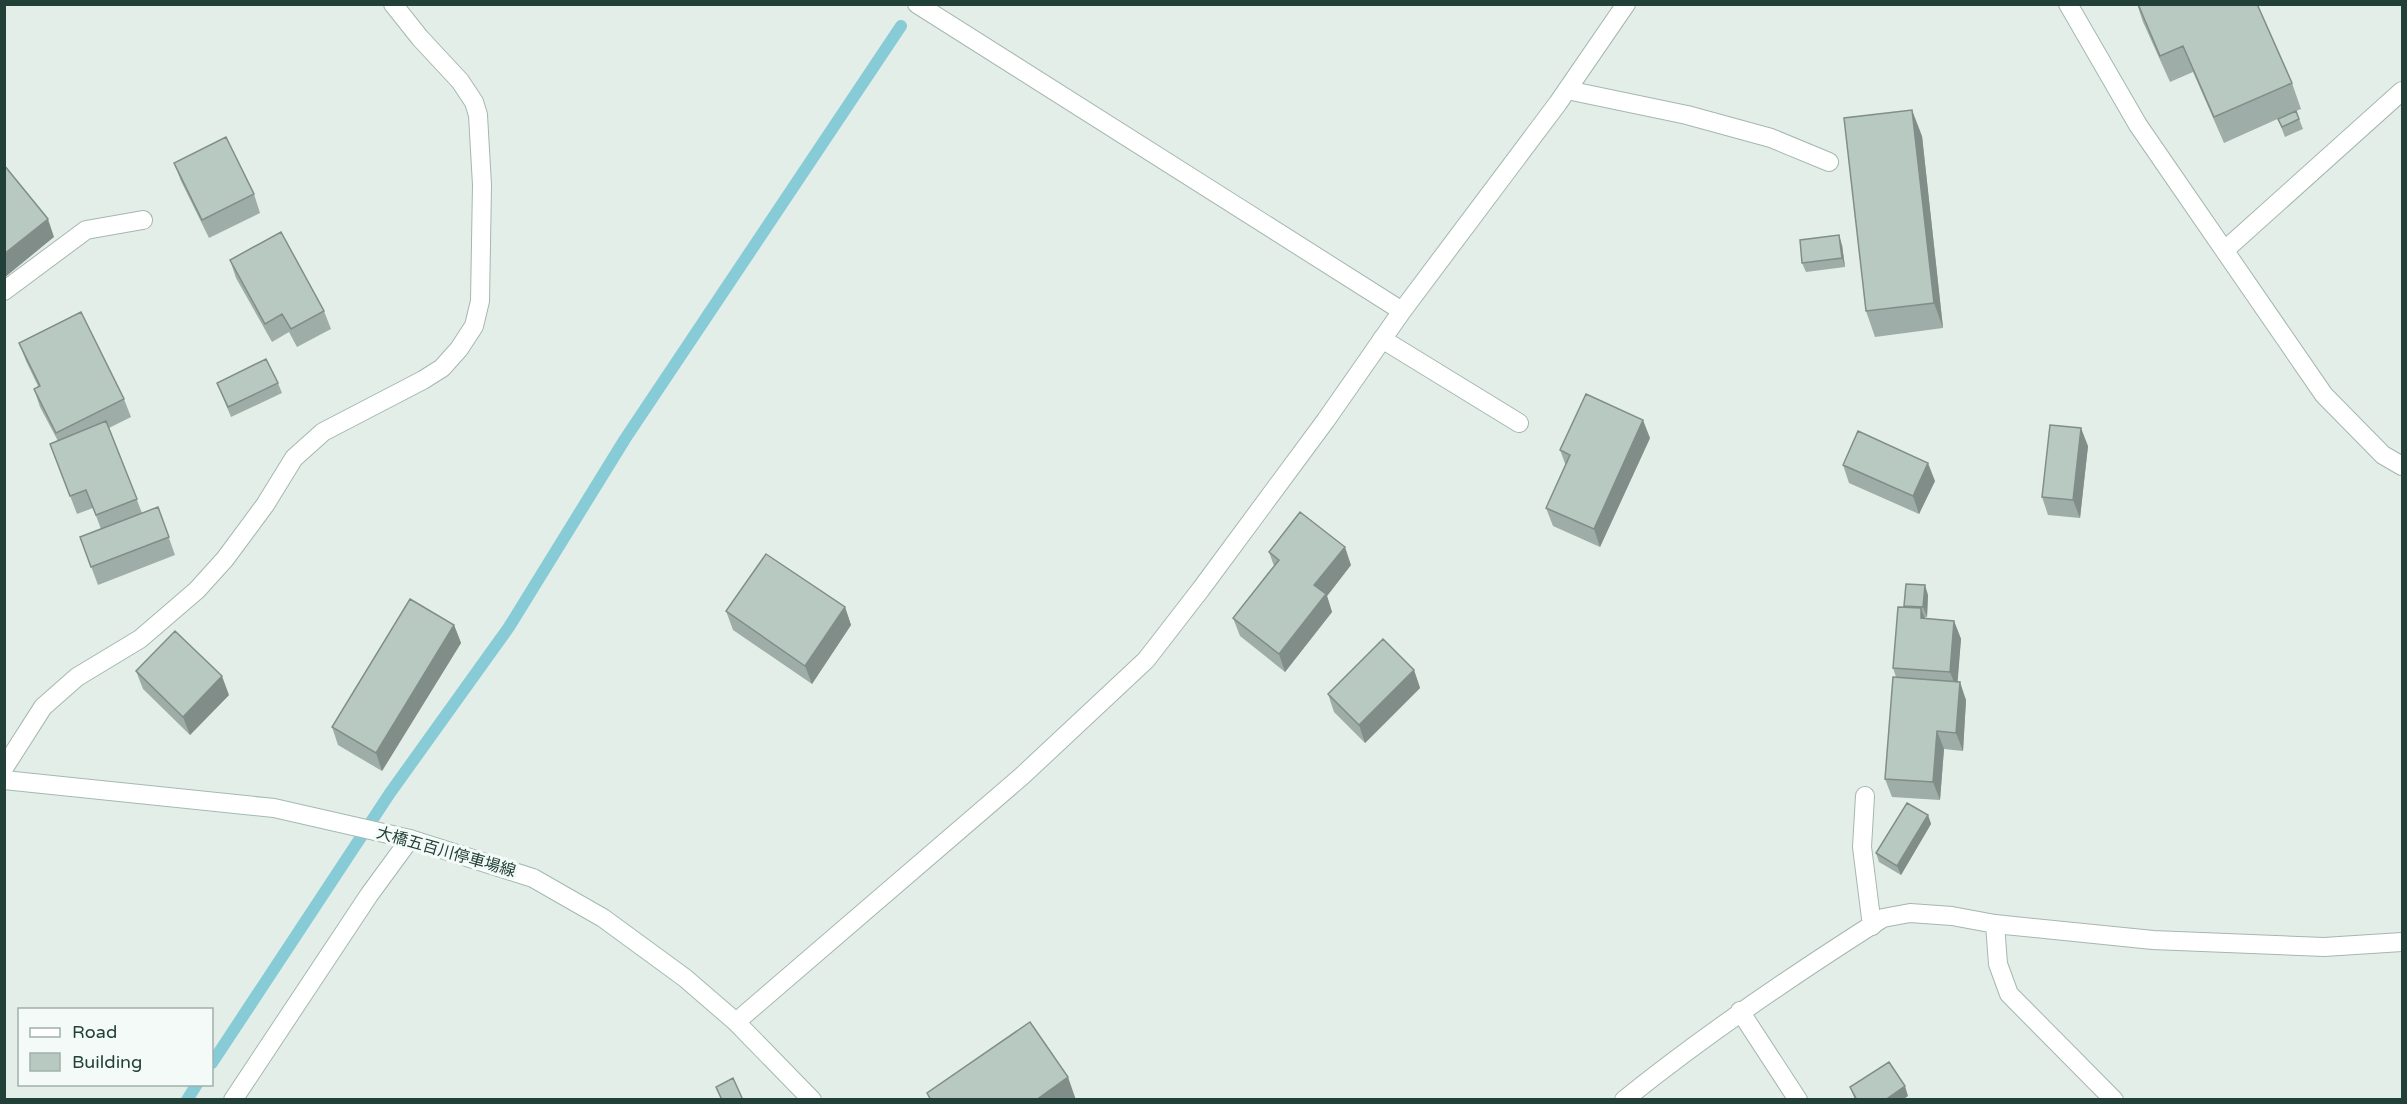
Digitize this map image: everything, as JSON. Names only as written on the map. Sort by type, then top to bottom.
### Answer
[{"type":"street","points":[[4,768],[43,707],[77,677],[140,639],[197,590],[225,559],[260,513],[294,458],[323,432],[442,368],[459,349],[474,326],[480,301],[482,185],[478,115],[474,102],[460,81],[420,38],[393,4]]},
{"type":"street","points":[[917,4],[1402,311]]},
{"type":"street","points":[[736,1022],[1022,776],[1146,660],[1305,448],[1402,311],[1567,90],[1626,4]]},
{"type":"street","points":[[2068,4],[2138,125],[2324,395],[2383,455],[2403,466]]},
{"type":"street","points":[[1567,90],[1687,115],[1772,138],[1829,162]]},
{"type":"street","points":[[2225,250],[2403,91]]},
{"type":"street","points":[[4,291],[86,230],[143,220]]},
{"type":"street","points":[[1382,339],[1519,423]]},
{"type":"street","name":"大橋五百川停車場線","points":[[4,780],[274,808],[410,839],[533,878],[603,918],[685,978],[736,1022],[812,1100]]},
{"type":"street","points":[[1865,796],[1862,847],[1872,926]]},
{"type":"street","points":[[232,1100],[369,895],[410,839]]},
{"type":"street","points":[[1624,1100],[1740,1011],[1883,918],[1911,913],[1952,916],[1995,924],[2153,940],[2324,947],[2403,942]]},
{"type":"street","points":[[1995,924],[1998,964],[2009,994],[2114,1100]]},
{"type":"street","points":[[1740,1011],[1797,1100]]},
{"type":"building","points":[[2138,4],[2257,4],[2292,83],[2214,117],[2183,46],[2160,56]]},
{"type":"building","points":[[1912,110],[1934,303],[1866,311],[1844,118]]},
{"type":"building","points":[[2296,111],[2299,119],[2282,127],[2278,119]]},
{"type":"building","points":[[226,137],[254,194],[202,220],[174,163]]},
{"type":"building","points":[[4,165],[48,219],[4,254]]},
{"type":"building","points":[[281,232],[324,311],[291,329],[282,314],[265,324],[230,260]]},
{"type":"building","points":[[1839,235],[1842,258],[1802,263],[1800,240]]},
{"type":"building","points":[[81,312],[124,399],[56,433],[34,389],[40,386],[19,343]]},
{"type":"building","points":[[266,359],[278,383],[228,407],[217,383]]},
{"type":"building","points":[[1586,394],[1643,420],[1594,529],[1546,508],[1570,455],[1560,450]]},
{"type":"building","points":[[106,421],[137,499],[96,515],[86,490],[70,496],[50,444]]},
{"type":"building","points":[[2050,425],[2081,428],[2073,500],[2042,497]]},
{"type":"building","points":[[1858,431],[1928,463],[1913,496],[1843,465]]},
{"type":"building","points":[[158,507],[169,537],[91,567],[80,537]]},
{"type":"building","points":[[1300,512],[1345,547],[1314,585],[1326,594],[1279,654],[1233,618],[1279,560],[1269,552]]},
{"type":"building","points":[[766,554],[845,607],[805,666],[726,611]]},
{"type":"building","points":[[1906,584],[1925,585],[1923,607],[1904,606]]},
{"type":"building","points":[[410,599],[454,625],[376,753],[332,727]]},
{"type":"building","points":[[1898,607],[1921,608],[1921,618],[1954,621],[1950,672],[1893,668]]},
{"type":"building","points":[[175,631],[222,676],[183,717],[136,671]]},
{"type":"building","points":[[1383,639],[1414,670],[1359,725],[1328,694]]},
{"type":"building","points":[[1893,677],[1960,682],[1956,733],[1937,731],[1933,782],[1885,779]]},
{"type":"building","points":[[1907,803],[1928,815],[1897,866],[1876,853]]},
{"type":"building","points":[[1030,1022],[1068,1077],[1036,1100],[931,1100],[927,1093]]},
{"type":"building","points":[[1889,1062],[1905,1086],[1885,1100],[1857,1100],[1850,1087]]},
{"type":"building","points":[[733,1078],[743,1100],[722,1100],[716,1087]]},
{"type":"waterway","points":[[213,1061],[390,793],[509,627],[625,439],[901,26]]},
{"type":"waterway","points":[[187,1100],[196,1086]]}]
